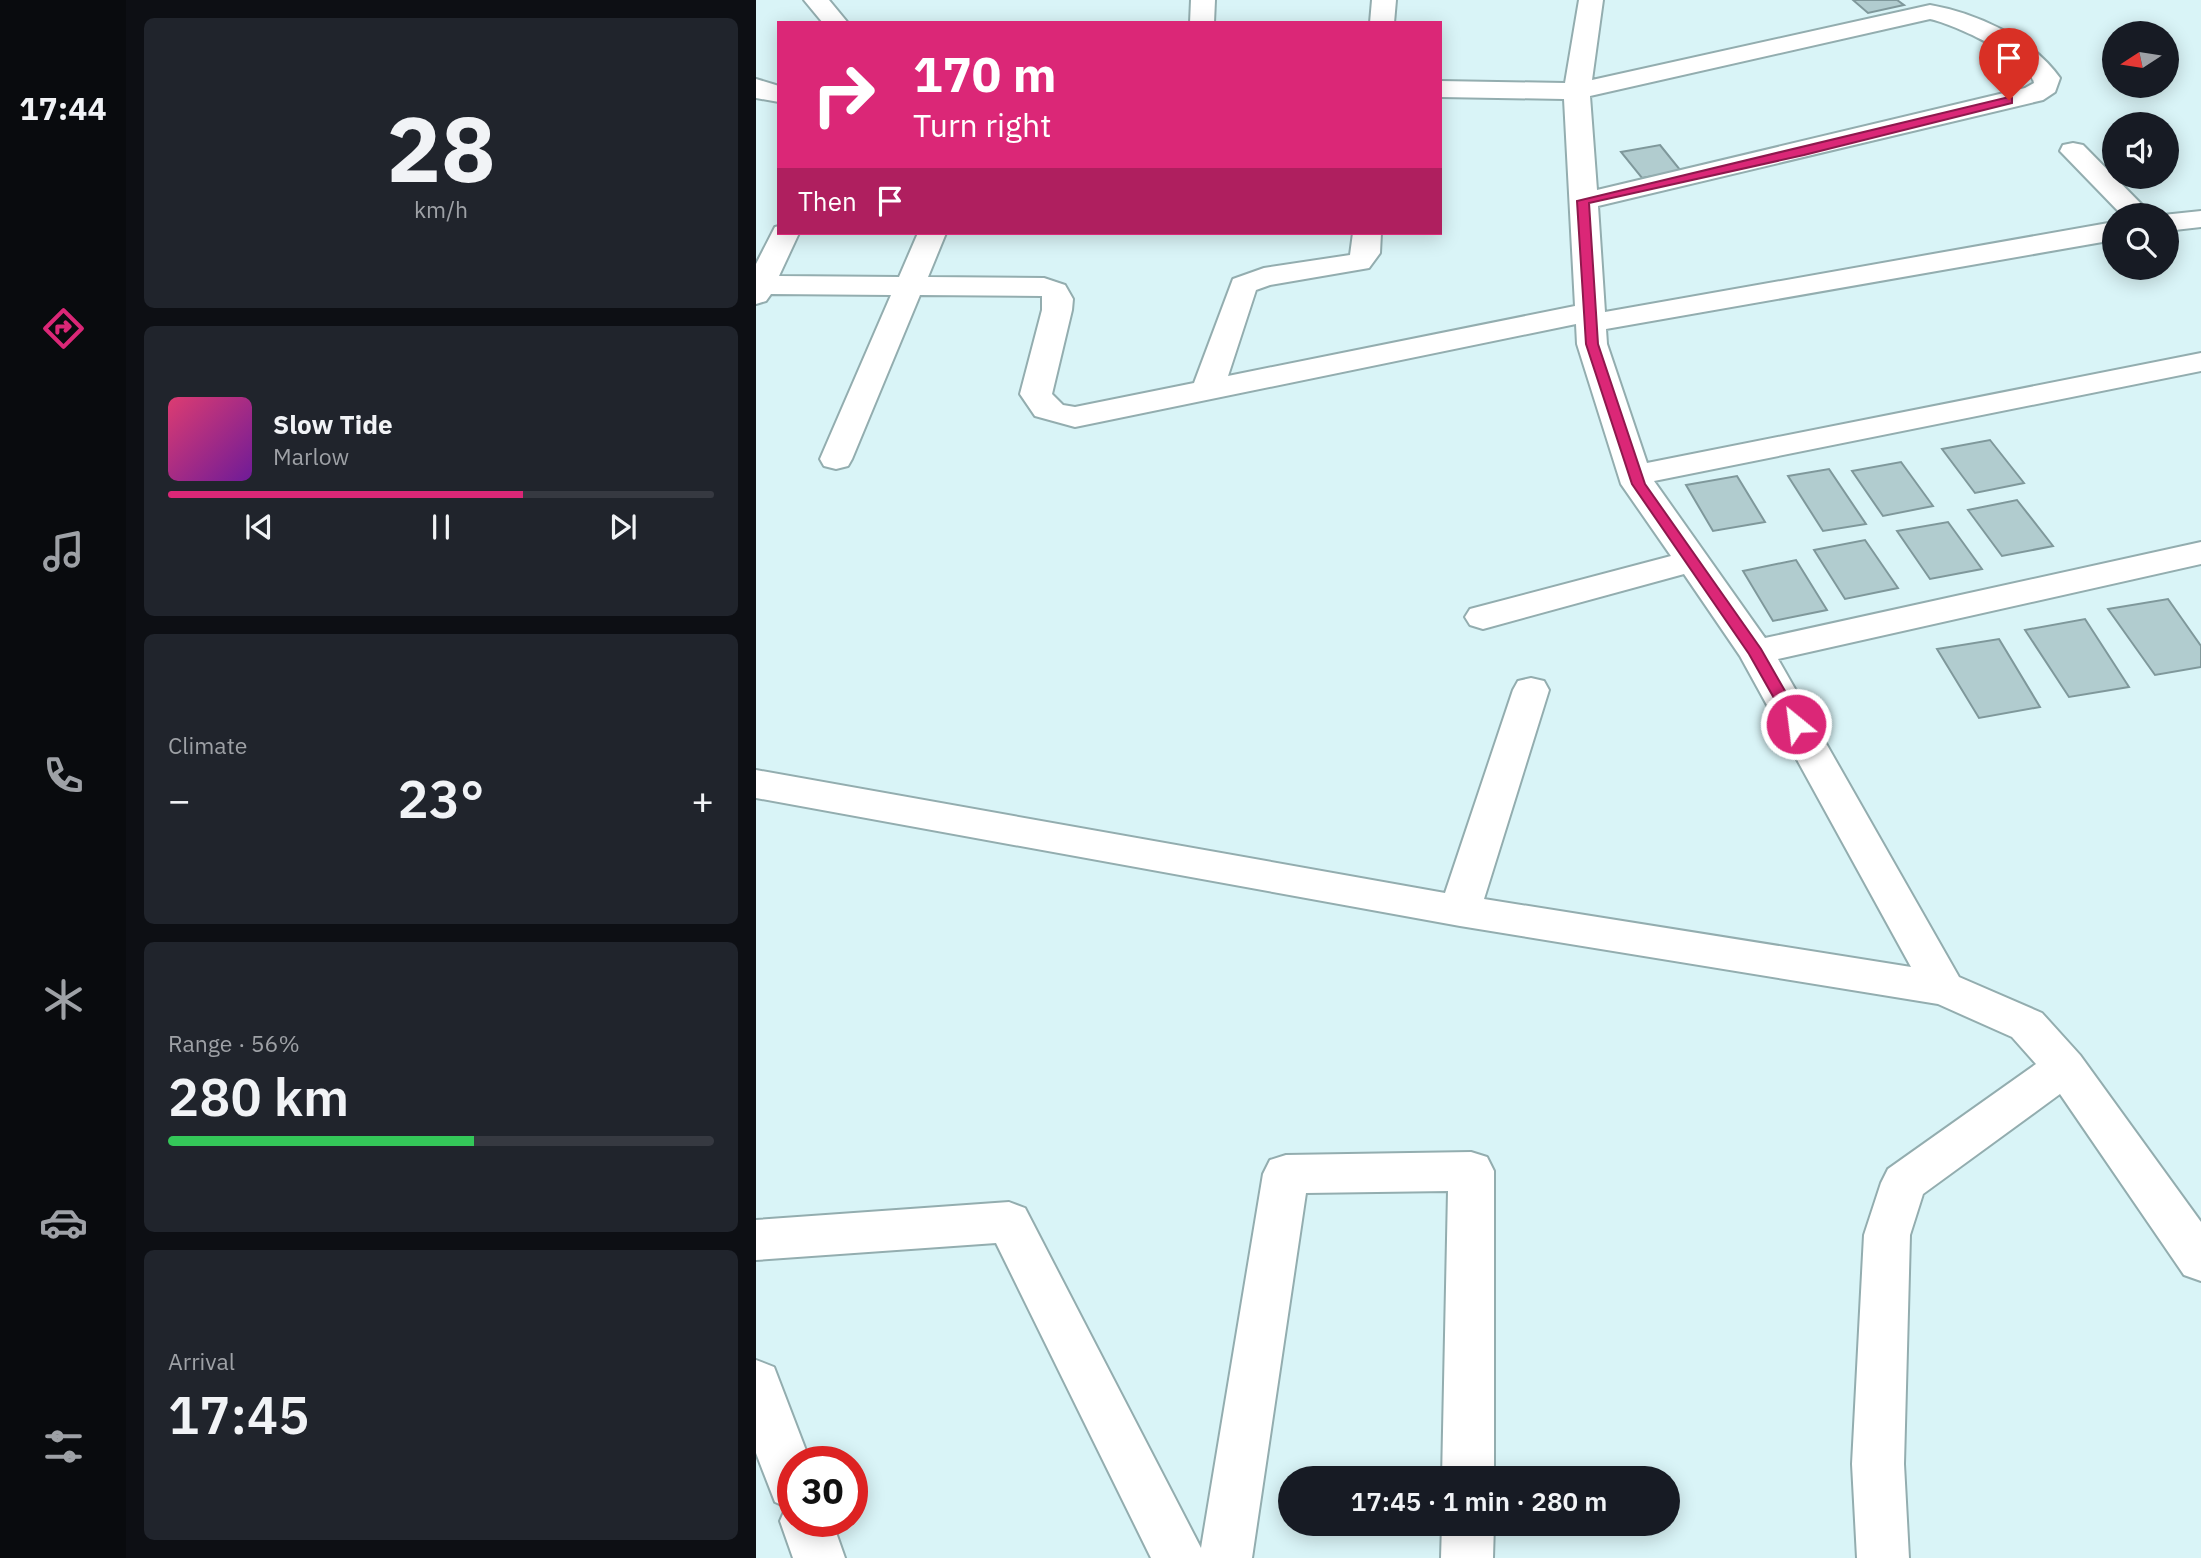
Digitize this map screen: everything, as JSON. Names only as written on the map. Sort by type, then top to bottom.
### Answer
[{"type":"street","points":[[816,0],[834,21]]},
{"type":"street","points":[[1202,21],[1203,0]]},
{"type":"street","points":[[1382,21],[1384,0]]},
{"type":"street","points":[[1591,0],[1577,90],[1592,344],[1635,475],[1756,653],[1944,989]]},
{"type":"street","points":[[1442,89],[1577,90],[1930,12],[1959,18],[2035,65],[2048,78],[2046,87],[2034,94],[1804,152],[1583,201]]},
{"type":"street","points":[[756,87],[759,91],[777,94]]},
{"type":"street","points":[[2073,151],[2126,203]]},
{"type":"street","points":[[2179,222],[2201,219]]},
{"type":"street","points":[[784,235],[758,290],[910,285],[1044,287],[1055,291],[1058,299],[1057,310],[1036,394],[1040,406],[1054,414],[1093,416],[1590,317],[2102,233]]},
{"type":"street","points":[[836,459],[931,235]]},
{"type":"street","points":[[1207,392],[1243,285],[1264,277],[1359,262],[1366,253],[1367,235]]},
{"type":"street","points":[[1635,475],[2201,362]]},
{"type":"street","points":[[1756,653],[1959,608],[2102,572],[2201,553]]},
{"type":"street","points":[[1483,617],[1692,561]]},
{"type":"street","points":[[1460,911],[1531,690]]},
{"type":"street","points":[[756,784],[1460,911],[1944,989],[2027,1025],[2066,1067],[2201,1260]]},
{"type":"street","points":[[1883,1558],[1878,1464],[1887,1235],[1904,1183],[2066,1067]]},
{"type":"street","points":[[1226,1558],[1286,1174],[1471,1171],[1468,1466]]},
{"type":"street","points":[[756,1240],[1009,1222],[1179,1558]]},
{"type":"street","points":[[756,1383],[779,1446]]},
{"type":"street","points":[[1467,1558],[1468,1536]]},
{"type":"street","points":[[812,1537],[819,1558]]},
{"type":"building","points":[[1853,0],[1897,0],[1904,5],[1868,13]]},
{"type":"building","points":[[1660,145],[1681,171],[1642,178],[1621,152]]},
{"type":"building","points":[[1990,440],[2024,483],[1975,493],[1942,449]]},
{"type":"building","points":[[1901,462],[1933,506],[1883,516],[1852,471]]},
{"type":"building","points":[[1829,469],[1866,524],[1823,531],[1788,476]]},
{"type":"building","points":[[1737,476],[1765,522],[1713,531],[1686,485]]},
{"type":"building","points":[[2017,500],[2053,546],[2002,556],[1968,510]]},
{"type":"building","points":[[1948,522],[1982,569],[1930,579],[1897,531]]},
{"type":"building","points":[[1865,540],[1898,588],[1845,599],[1814,550]]},
{"type":"building","points":[[1796,560],[1827,610],[1773,621],[1743,571]]},
{"type":"building","points":[[2168,599],[2201,646],[2201,667],[2155,675],[2108,609]]},
{"type":"building","points":[[2085,619],[2129,687],[2069,697],[2025,630]]},
{"type":"building","points":[[1999,639],[2040,707],[1979,718],[1937,649]]},
{"type":"route","points":[[1796,724],[1756,653],[1638,484],[1592,344],[1583,201],[1804,152],[2009,100]]}]
